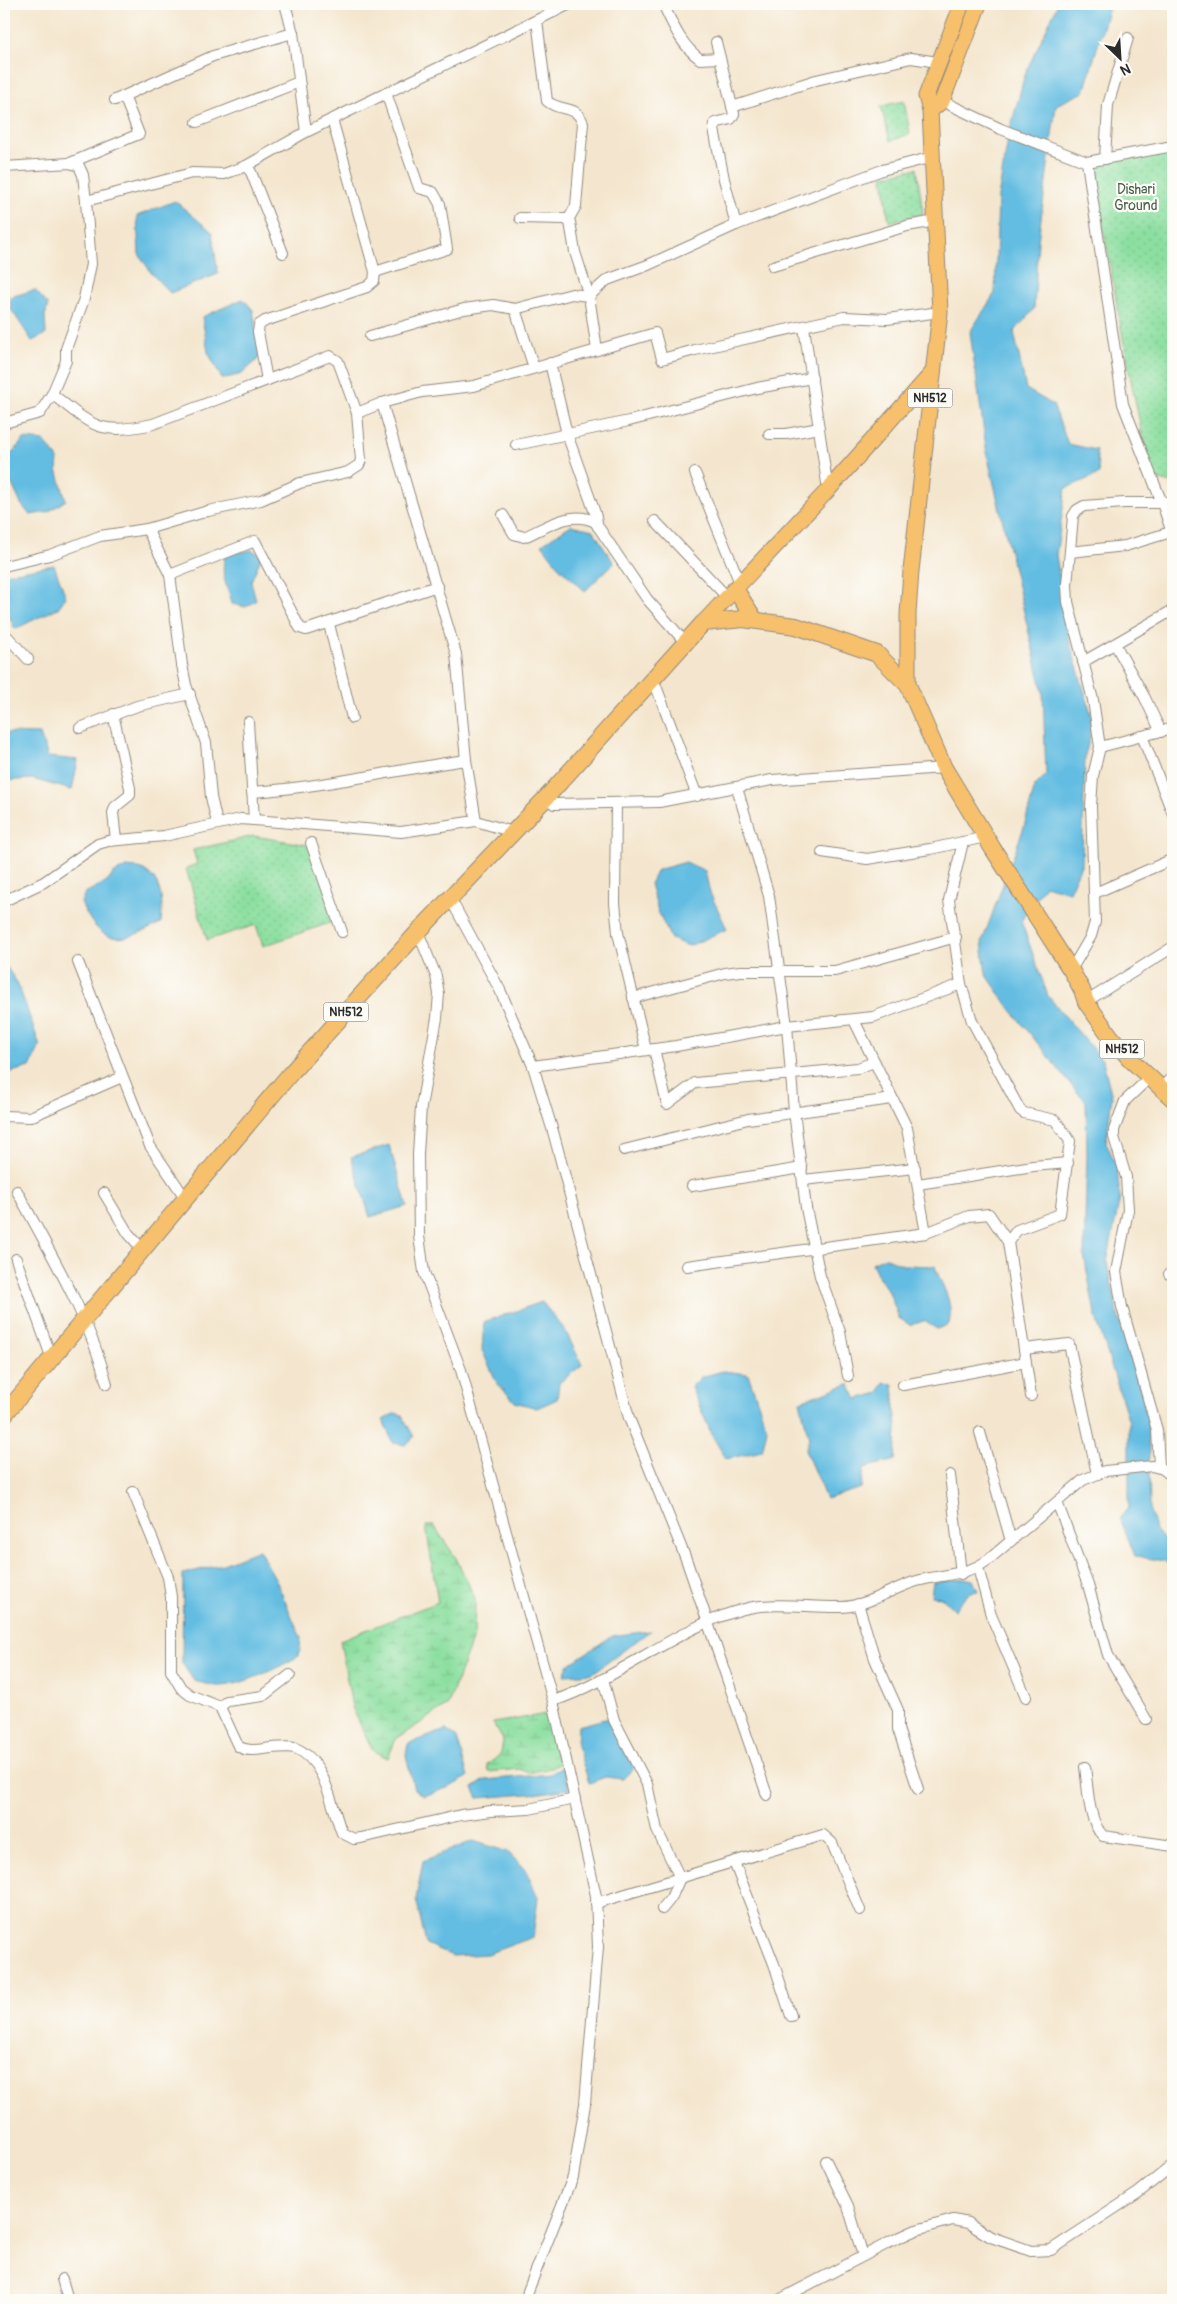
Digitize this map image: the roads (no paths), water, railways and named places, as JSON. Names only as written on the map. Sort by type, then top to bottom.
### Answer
[{"type":"highway","points":[[734,590],[755,620]]},
{"type":"highway","name":"NH512","points":[[4,1415],[290,1074],[418,932],[545,799],[703,622],[729,619],[755,620],[796,626],[877,654],[908,685],[944,768],[989,843],[1087,994],[1138,1053],[1172,1081]]},
{"type":"highway","name":"NH512","points":[[1087,994],[1086,1002],[1112,1037],[1149,1078],[1173,1099]]},
{"type":"main road","name":"NH512","points":[[908,685],[908,614],[911,571],[940,312],[933,157],[936,106],[926,96],[962,4]]},
{"type":"main road","points":[[936,106],[979,4]]},
{"type":"main road","points":[[703,622],[828,490],[933,372]]},
{"type":"street","points":[[285,4],[293,33],[306,132]]},
{"type":"street","points":[[663,4],[684,45],[691,53],[700,60],[720,58]]},
{"type":"street","points":[[86,201],[192,173],[224,174],[246,166],[306,132],[537,20],[563,5]]},
{"type":"street","points":[[537,20],[547,101],[555,108],[573,109],[581,116],[584,123],[576,206],[568,220],[589,296],[597,350]]},
{"type":"street","points":[[70,163],[139,134],[120,98],[213,56],[293,33]]},
{"type":"street","points":[[1106,159],[1108,105],[1128,38]]},
{"type":"street","points":[[716,42],[734,117],[714,125],[720,162],[736,225]]},
{"type":"street","points":[[732,107],[816,80],[911,58],[938,62]]},
{"type":"street","points":[[197,122],[299,82]]},
{"type":"street","points":[[374,272],[447,249],[440,204],[433,192],[419,188],[386,93]]},
{"type":"street","points":[[936,106],[1087,162],[1173,146]]},
{"type":"street","points":[[267,380],[258,332],[259,325],[265,321],[367,287],[374,281],[374,272],[332,119]]},
{"type":"street","points":[[370,336],[464,309],[493,305],[515,310],[572,294],[589,296],[607,280],[648,265],[736,225],[882,170],[933,157]]},
{"type":"street","points":[[1070,552],[1125,546],[1172,534],[1162,503],[1123,404],[1086,170],[1087,162]]},
{"type":"street","points":[[4,167],[70,163],[76,164],[82,170],[91,264],[89,281],[70,336],[66,362],[52,394],[40,413],[4,423]]},
{"type":"street","points":[[246,166],[251,172],[283,253]]},
{"type":"street","points":[[520,218],[568,220]]},
{"type":"street","points":[[773,266],[907,226],[936,221]]},
{"type":"street","points":[[515,310],[534,368]]},
{"type":"street","points":[[357,413],[382,403],[422,392],[474,386],[656,333],[662,359],[844,317],[887,320],[940,312]]},
{"type":"street","points":[[804,326],[828,490]]},
{"type":"street","points":[[4,566],[50,555],[100,536],[147,529],[208,511],[261,500],[294,485],[355,470],[361,460],[357,413],[338,361],[334,356],[326,356],[153,424],[127,430],[110,430],[96,425],[82,418],[52,394]]},
{"type":"street","points":[[550,363],[567,434],[595,513],[598,527]]},
{"type":"street","points":[[516,445],[629,421],[757,388],[812,378]]},
{"type":"street","points":[[382,403],[456,654],[466,760],[476,821]]},
{"type":"street","points":[[769,434],[786,434],[819,428]]},
{"type":"street","points":[[695,473],[734,590]]},
{"type":"street","points":[[1071,970],[1091,936],[1095,922],[1091,806],[1093,776],[1100,747],[1094,700],[1068,602],[1067,585],[1073,516],[1077,510],[1084,506],[1173,501]]},
{"type":"street","points":[[503,515],[514,534],[520,537],[524,537],[556,522],[573,518],[589,519],[598,527],[647,599],[685,642]]},
{"type":"street","points":[[656,521],[734,590]]},
{"type":"street","points":[[147,529],[170,575],[182,666],[206,743],[211,797],[217,823]]},
{"type":"street","points":[[170,575],[256,541],[300,628],[306,630],[329,624],[437,586]]},
{"type":"street","points":[[1083,662],[1173,610]]},
{"type":"street","points":[[329,624],[352,718]]},
{"type":"street","points":[[4,630],[4,633],[28,659]]},
{"type":"street","points":[[1115,644],[1145,698],[1160,732]]},
{"type":"street","points":[[654,678],[698,796]]},
{"type":"street","points":[[80,728],[137,706],[190,694]]},
{"type":"street","points":[[113,714],[130,788],[130,795],[115,807],[113,813],[116,840]]},
{"type":"street","points":[[248,722],[254,820]]},
{"type":"street","points":[[1100,747],[1173,728]]},
{"type":"street","points":[[1142,736],[1173,814]]},
{"type":"street","points":[[252,792],[300,788],[400,769],[466,760]]},
{"type":"street","points":[[545,799],[554,804],[659,802],[698,796],[772,780],[944,768]]},
{"type":"street","points":[[737,788],[769,896],[788,1026],[794,1112],[806,1208],[813,1248],[820,1276],[840,1332],[848,1376]]},
{"type":"street","points":[[616,803],[615,903],[618,933],[633,998],[667,1104],[695,1083],[858,1068],[874,1062]]},
{"type":"street","points":[[4,901],[44,882],[98,844],[116,840],[164,836],[241,819],[401,832],[476,821],[513,832]]},
{"type":"street","points":[[822,852],[866,858],[963,842],[989,843]]},
{"type":"street","points":[[963,842],[949,900],[956,937],[961,984],[972,1021],[1016,1104],[1024,1113],[1048,1118],[1058,1123],[1070,1141],[1060,1214],[1017,1230],[1008,1242]]},
{"type":"street","points":[[311,843],[342,932]]},
{"type":"street","points":[[1095,893],[1173,859]]},
{"type":"street","points":[[450,898],[500,990],[533,1066],[554,1135],[629,1418],[686,1559],[767,1795]]},
{"type":"street","points":[[418,932],[436,976],[439,994],[437,1018],[421,1107],[418,1154],[419,1236],[424,1272],[461,1370],[553,1701],[596,1903],[598,1947],[585,2104],[577,2161],[573,2177],[526,2300]]},
{"type":"street","points":[[633,998],[725,973],[835,971],[956,937]]},
{"type":"street","points":[[1087,994],[1173,947]]},
{"type":"street","points":[[78,962],[150,1146],[186,1199]]},
{"type":"street","points":[[533,1066],[788,1026],[873,1017],[961,984]]},
{"type":"street","points":[[854,1020],[907,1128],[926,1233]]},
{"type":"street","points":[[4,1116],[30,1117],[122,1077]]},
{"type":"street","points":[[1149,1078],[1125,1101],[1114,1130],[1126,1177],[1128,1210],[1116,1272],[1122,1307],[1157,1430],[1156,1467]]},
{"type":"street","points":[[624,1150],[748,1119],[892,1099]]},
{"type":"street","points":[[918,1184],[1033,1166],[1068,1163]]},
{"type":"street","points":[[692,1186],[802,1168]]},
{"type":"street","points":[[803,1180],[915,1168]]},
{"type":"street","points":[[17,1192],[84,1320],[101,1360],[107,1384]]},
{"type":"street","points":[[104,1193],[128,1234],[143,1250]]},
{"type":"street","points":[[687,1266],[926,1233],[969,1216],[989,1214],[1008,1242],[1031,1396]]},
{"type":"street","points":[[16,1259],[52,1359]]},
{"type":"street","points":[[1024,1349],[1069,1344],[1101,1473]]},
{"type":"street","points":[[903,1385],[1026,1362]]},
{"type":"street","points":[[980,1432],[1011,1541]]},
{"type":"street","points":[[553,1701],[574,1694],[707,1622],[745,1609],[793,1605],[843,1607],[858,1604],[917,1581],[961,1574],[978,1568],[1083,1480],[1101,1473],[1156,1467],[1173,1477]]},
{"type":"street","points":[[950,1475],[961,1574]]},
{"type":"street","points":[[133,1492],[168,1577],[171,1597],[171,1671],[181,1688],[190,1695],[220,1707],[238,1746],[242,1749],[289,1747],[308,1756],[323,1780],[342,1833],[354,1838],[461,1816],[491,1811],[529,1809],[575,1799]]},
{"type":"street","points":[[1057,1502],[1088,1585],[1108,1655],[1146,1719]]},
{"type":"street","points":[[978,1568],[991,1615],[1026,1697]]},
{"type":"street","points":[[858,1604],[875,1659],[898,1710],[898,1729],[918,1789]]},
{"type":"street","points":[[220,1707],[227,1701],[263,1696],[290,1675]]},
{"type":"street","points":[[603,1679],[614,1720],[647,1784],[657,1830],[680,1878]]},
{"type":"street","points":[[1085,1767],[1094,1819],[1099,1832],[1104,1836],[1173,1846]]},
{"type":"street","points":[[596,1903],[823,1835],[832,1843],[860,1910]]},
{"type":"street","points":[[734,1862],[774,1964],[791,2016]]},
{"type":"street","points":[[662,1909],[680,1878]]},
{"type":"street","points":[[826,2161],[848,2206],[863,2256]]},
{"type":"street","points":[[779,2300],[916,2230],[953,2220],[968,2223],[991,2237],[1031,2251],[1051,2250],[1138,2193],[1173,2165]]},
{"type":"street","points":[[62,2279],[68,2300]]},
{"type":"water","points":[[1058,4],[1110,4],[1084,92],[1056,105],[1038,241],[1034,309],[1014,332],[1026,389],[1053,405],[1068,444],[1096,450],[1099,474],[1066,488],[1056,555],[1069,640],[1094,723],[1085,755],[1082,863],[1069,892],[1045,885],[1021,921],[1048,996],[1103,1061],[1112,1097],[1106,1143],[1117,1166],[1120,1198],[1107,1262],[1119,1319],[1148,1414],[1150,1511],[1155,1530],[1173,1547],[1173,1571],[1165,1561],[1135,1556],[1120,1518],[1129,1507],[1129,1422],[1095,1314],[1084,1255],[1087,1156],[1086,1101],[1011,1010],[986,974],[982,942],[1024,827],[1035,786],[1046,775],[1043,693],[987,454],[970,332],[995,293],[998,197],[1009,134],[1025,74]]},
{"type":"water","points":[[175,201],[212,232],[218,274],[170,293],[152,274],[139,254],[137,216]]},
{"type":"water","points":[[35,290],[48,305],[45,316],[46,334],[32,341],[11,309],[10,297]]},
{"type":"water","points":[[243,299],[253,310],[260,357],[242,374],[222,379],[208,352],[202,317]]},
{"type":"water","points":[[24,439],[44,441],[58,459],[57,470],[66,500],[48,512],[30,515],[21,504],[4,467],[4,463]]},
{"type":"water","points":[[571,525],[593,530],[614,563],[585,591],[559,567],[542,544]]},
{"type":"water","points":[[252,550],[262,556],[251,581],[256,600],[246,607],[232,604],[223,570],[225,555]]},
{"type":"water","points":[[54,565],[66,597],[58,608],[15,629],[10,618],[5,574]]},
{"type":"water","points":[[6,733],[40,734],[48,757],[78,760],[72,790],[32,779],[4,781],[4,738]]},
{"type":"water","points":[[686,862],[705,871],[710,893],[727,929],[689,946],[671,939],[658,911],[650,884],[657,870]]},
{"type":"water","points":[[126,867],[142,869],[154,879],[160,893],[161,923],[135,935],[114,937],[105,934],[97,928],[81,903],[85,893],[108,881],[113,874]]},
{"type":"water","points":[[6,966],[18,984],[40,1046],[30,1067],[4,1074],[4,968]]},
{"type":"water","points":[[389,1145],[407,1206],[370,1217],[351,1157]]},
{"type":"water","points":[[885,1257],[903,1265],[935,1266],[949,1301],[949,1324],[937,1329],[924,1321],[910,1325],[899,1318],[889,1292],[879,1278],[872,1263]]},
{"type":"water","points":[[542,1302],[565,1330],[582,1365],[559,1383],[557,1399],[537,1408],[515,1402],[497,1383],[482,1350],[484,1322]]},
{"type":"water","points":[[723,1371],[748,1374],[767,1429],[762,1451],[726,1459],[713,1437],[691,1387],[701,1377]]},
{"type":"water","points":[[884,1382],[893,1385],[897,1429],[895,1460],[864,1468],[861,1488],[826,1499],[805,1450],[809,1439],[800,1401],[849,1384],[857,1399],[879,1393]]},
{"type":"water","points":[[395,1413],[402,1415],[414,1437],[405,1445],[393,1443],[383,1420]]},
{"type":"water","points":[[259,1550],[275,1578],[301,1638],[299,1656],[260,1675],[237,1683],[217,1686],[194,1681],[182,1663],[183,1574],[223,1564]]},
{"type":"water","points":[[965,1578],[973,1580],[978,1591],[970,1592],[954,1610],[941,1597],[931,1596],[933,1582]]},
{"type":"water","points":[[650,1631],[593,1673],[564,1675],[568,1665],[612,1636]]},
{"type":"water","points":[[609,1718],[634,1768],[623,1779],[605,1777],[589,1783],[577,1745],[578,1726]]},
{"type":"water","points":[[446,1730],[457,1738],[468,1777],[450,1787],[423,1796],[414,1789],[406,1755],[408,1744]]},
{"type":"water","points":[[564,1766],[569,1789],[478,1798],[473,1788],[485,1780],[551,1774]]},
{"type":"water","points":[[473,1841],[508,1852],[526,1871],[538,1897],[533,1937],[487,1954],[453,1956],[426,1944],[416,1899],[423,1861]]},
{"type":"park label","name":"Dishari Ground","points":[[1136,197]]}]
